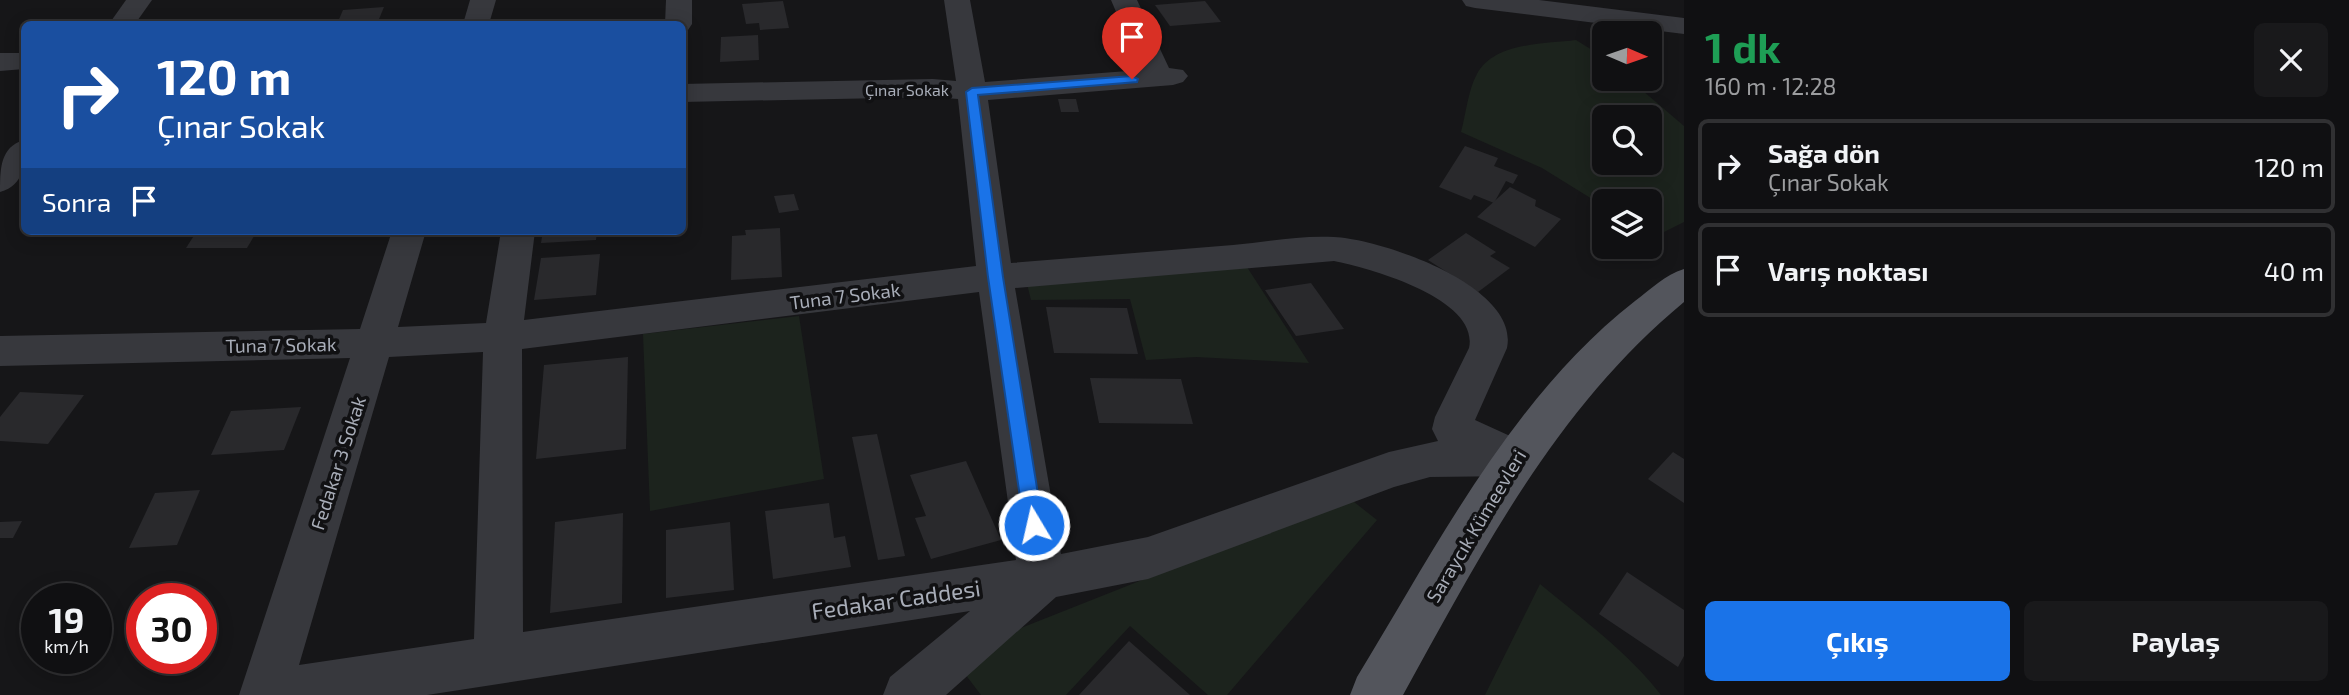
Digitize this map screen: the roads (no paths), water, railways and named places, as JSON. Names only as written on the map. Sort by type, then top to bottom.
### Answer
[{"type":"main road","name":"Saraycık Kümeevleri","points":[[1375,695],[1515,458],[1575,384],[1627,328],[1684,282]]},
{"type":"street","points":[[123,21],[139,0]]},
{"type":"street","points":[[477,21],[482,0]]},
{"type":"street","points":[[678,21],[679,0]]},
{"type":"street","points":[[926,690],[1042,580],[995,277],[972,92],[957,0]]},
{"type":"street","name":"Çınar Sokak","points":[[686,93],[933,88],[972,92],[1166,76],[1124,0]]},
{"type":"street","points":[[1475,0],[1684,26]]},
{"type":"street","points":[[0,62],[21,61]]},
{"type":"street","points":[[0,183],[21,154]]},
{"type":"street","points":[[0,183],[21,185]]},
{"type":"street","name":"Fedakar 3 Sokak","points":[[265,695],[408,235]]},
{"type":"street","points":[[498,658],[503,337],[518,235]]},
{"type":"street","name":"Tuna 7 Sokak","points":[[0,351],[376,343],[503,337],[995,277],[1316,248],[1350,251],[1399,265],[1446,289],[1480,314],[1488,328],[1490,343],[1462,396],[1454,416],[1453,429],[1515,458]]},
{"type":"street","name":"Fedakar Caddesi","points":[[265,695],[498,658],[1042,580],[1147,558],[1389,470],[1430,459],[1515,458]]}]
